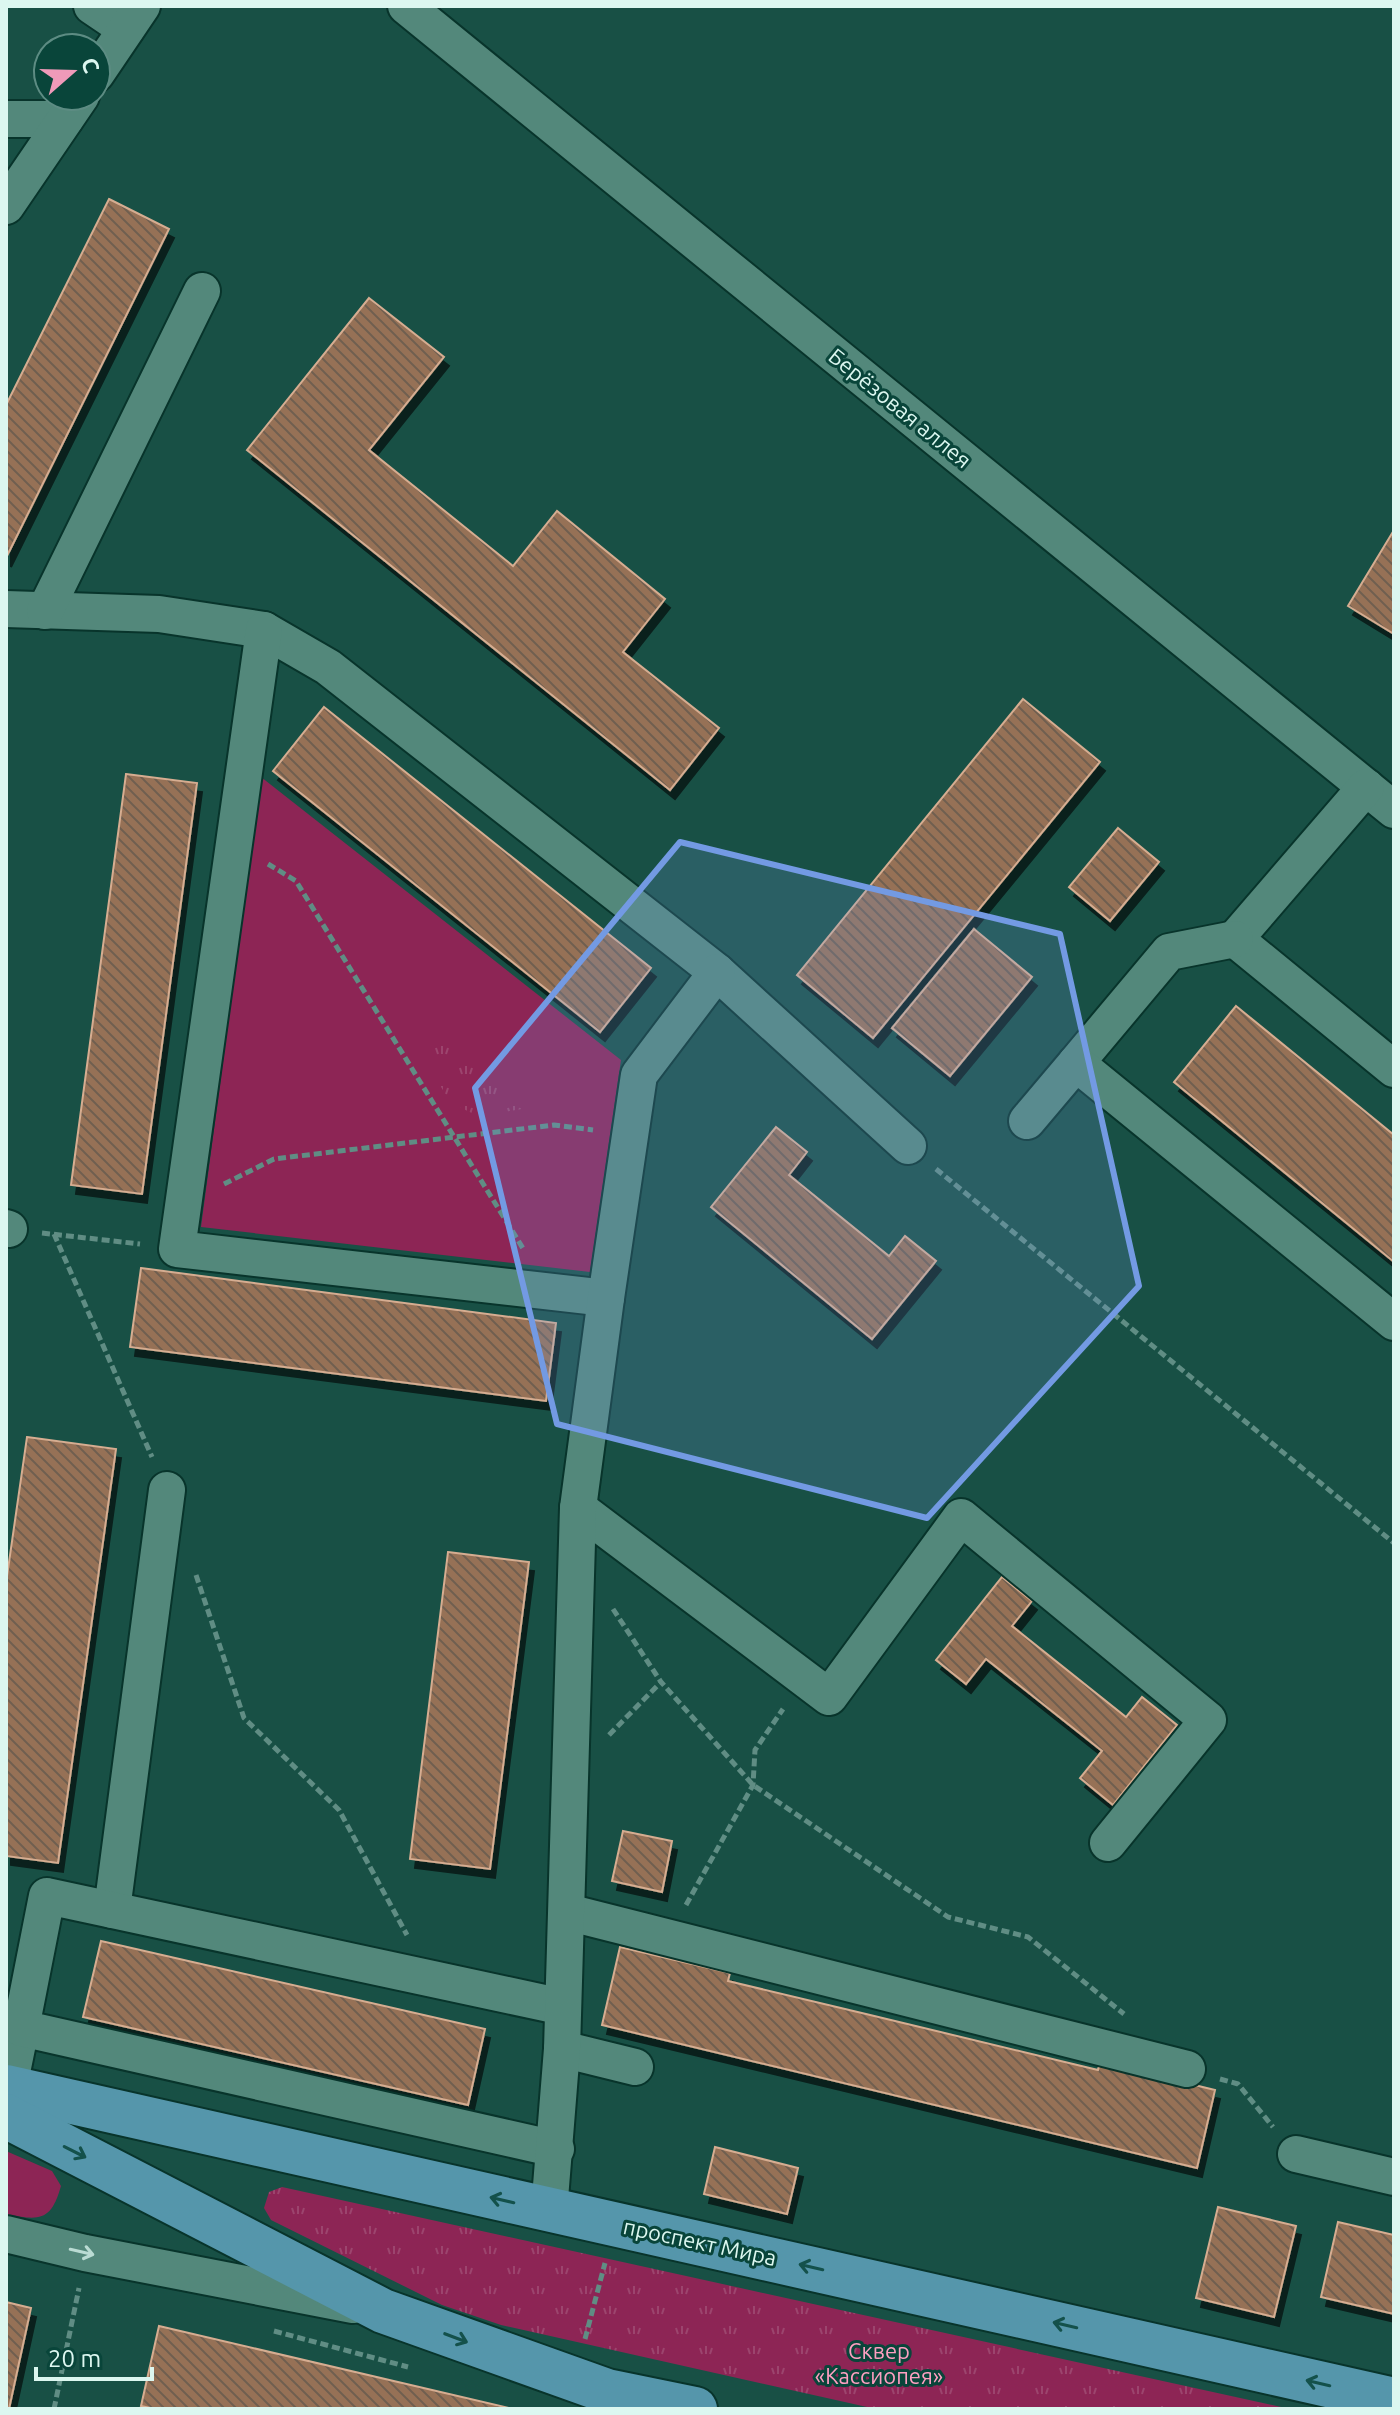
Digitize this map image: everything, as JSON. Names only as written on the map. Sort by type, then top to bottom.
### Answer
[{"type":"main road","name":"проспект Мира","points":[[7,2094],[615,2223],[1394,2400]]},
{"type":"main road","points":[[7,2094],[383,2311],[595,2393],[695,2409]]},
{"type":"street","points":[[92,6],[134,18],[112,50]]},
{"type":"street","name":"Берёзовая аллея","points":[[406,6],[1394,810]]},
{"type":"street","points":[[6,119],[45,112]]},
{"type":"street","points":[[6,206],[70,112]]},
{"type":"street","points":[[45,611],[202,291]]},
{"type":"street","points":[[6,609],[159,614],[264,630],[328,667],[717,972],[908,1146]]},
{"type":"street","points":[[264,630],[177,1249],[606,1298]]},
{"type":"street","points":[[1027,1121],[1169,952],[1235,939],[1366,787]]},
{"type":"street","points":[[1235,939],[1394,1069]]},
{"type":"street","points":[[549,2211],[562,2049],[578,1508],[606,1298],[639,1075],[717,972]]},
{"type":"street","points":[[1076,1063],[1394,1322]]},
{"type":"street","points":[[112,1910],[167,1490]]},
{"type":"street","points":[[578,1508],[829,1697],[961,1517],[1208,1720],[1108,1843]]},
{"type":"street","points":[[7,2094],[47,1896],[563,2007]]},
{"type":"street","points":[[567,1912],[1187,2069]]},
{"type":"street","points":[[21,2028],[556,2149]]},
{"type":"street","points":[[562,2049],[635,2067]]},
{"type":"street","points":[[1296,2154],[1394,2177]]},
{"type":"street","points":[[6,2234],[85,2253],[383,2311]]},
{"type":"path","points":[[234,842],[296,881],[549,1292]]},
{"type":"path","points":[[183,1205],[274,1159],[554,1125],[630,1136]]},
{"type":"path","points":[[908,1146],[1394,1543]]},
{"type":"path","points":[[7,1229],[177,1249]]},
{"type":"path","points":[[54,1234],[167,1490]]},
{"type":"path","points":[[577,1555],[661,1682],[753,1785],[948,1917],[1028,1937],[1130,2018]]},
{"type":"path","points":[[191,1561],[244,1718],[339,1810],[430,1978]]},
{"type":"path","points":[[668,1937],[753,1785],[755,1750],[804,1678]]},
{"type":"path","points":[[571,1774],[661,1682]]},
{"type":"path","points":[[1187,2069],[1238,2084],[1296,2154]]},
{"type":"path","points":[[595,2393],[615,2223]]},
{"type":"path","points":[[54,2409],[85,2253]]},
{"type":"path","points":[[261,2328],[412,2368]]},
{"type":"highlighted area","points":[[680,842],[1060,934],[1139,1286],[927,1518],[557,1424],[475,1088]]},
{"type":"green space","points":[[261,777],[621,1060],[590,1272],[201,1227]]},
{"type":"green space","points":[[427,1028],[535,1107],[478,1116],[451,1103],[428,1066]]},
{"type":"green space","points":[[6,2151],[52,2171],[61,2186],[53,2206],[42,2216],[28,2218],[6,2214]]},
{"type":"green space","name":"Сквер «Кассиопея»","points":[[282,2187],[1290,2409],[876,2409],[501,2325],[442,2305],[271,2220],[264,2208],[269,2192]]},
{"type":"building","points":[[109,199],[169,229],[6,558],[6,405]]},
{"type":"building","points":[[369,298],[444,357],[369,450],[513,566],[557,511],[665,599],[623,652],[719,728],[670,790],[247,450]]},
{"type":"building","points":[[1394,530],[1394,634],[1348,606]]},
{"type":"building","points":[[1023,699],[1100,762],[873,1038],[797,975]]},
{"type":"building","points":[[324,707],[651,968],[600,1032],[273,771]]},
{"type":"building","points":[[126,774],[197,783],[142,1194],[71,1185]]},
{"type":"building","points":[[1118,828],[1159,862],[1110,921],[1069,887]]},
{"type":"building","points":[[974,929],[1032,977],[950,1076],[892,1028]]},
{"type":"building","points":[[1236,1006],[1394,1135],[1394,1262],[1174,1082]]},
{"type":"building","points":[[776,1127],[807,1152],[789,1175],[889,1256],[905,1236],[936,1261],[872,1339],[711,1207]]},
{"type":"building","points":[[141,1268],[556,1323],[546,1401],[130,1347]]},
{"type":"building","points":[[27,1437],[116,1449],[58,1863],[6,1856],[6,1583]]},
{"type":"building","points":[[448,1552],[529,1562],[490,1869],[410,1859]]},
{"type":"building","points":[[1002,1577],[1032,1601],[1012,1626],[1126,1717],[1142,1697],[1177,1725],[1113,1805],[1080,1778],[1102,1751],[986,1659],[966,1684],[936,1660]]},
{"type":"building","points":[[623,1831],[672,1841],[662,1892],[612,1881]]},
{"type":"building","points":[[101,1941],[485,2029],[468,2105],[83,2017]]},
{"type":"building","points":[[620,1947],[730,1973],[728,1981],[1098,2070],[1100,2062],[1215,2090],[1197,2168],[602,2025]]},
{"type":"building","points":[[715,2147],[798,2168],[787,2214],[704,2194]]},
{"type":"building","points":[[1218,2207],[1296,2226],[1274,2317],[1196,2298]]},
{"type":"building","points":[[1338,2222],[1394,2235],[1394,2314],[1321,2297]]},
{"type":"building","points":[[6,2302],[31,2308],[9,2409],[6,2409]]},
{"type":"building","points":[[159,2326],[513,2409],[155,2409],[141,2406]]}]
